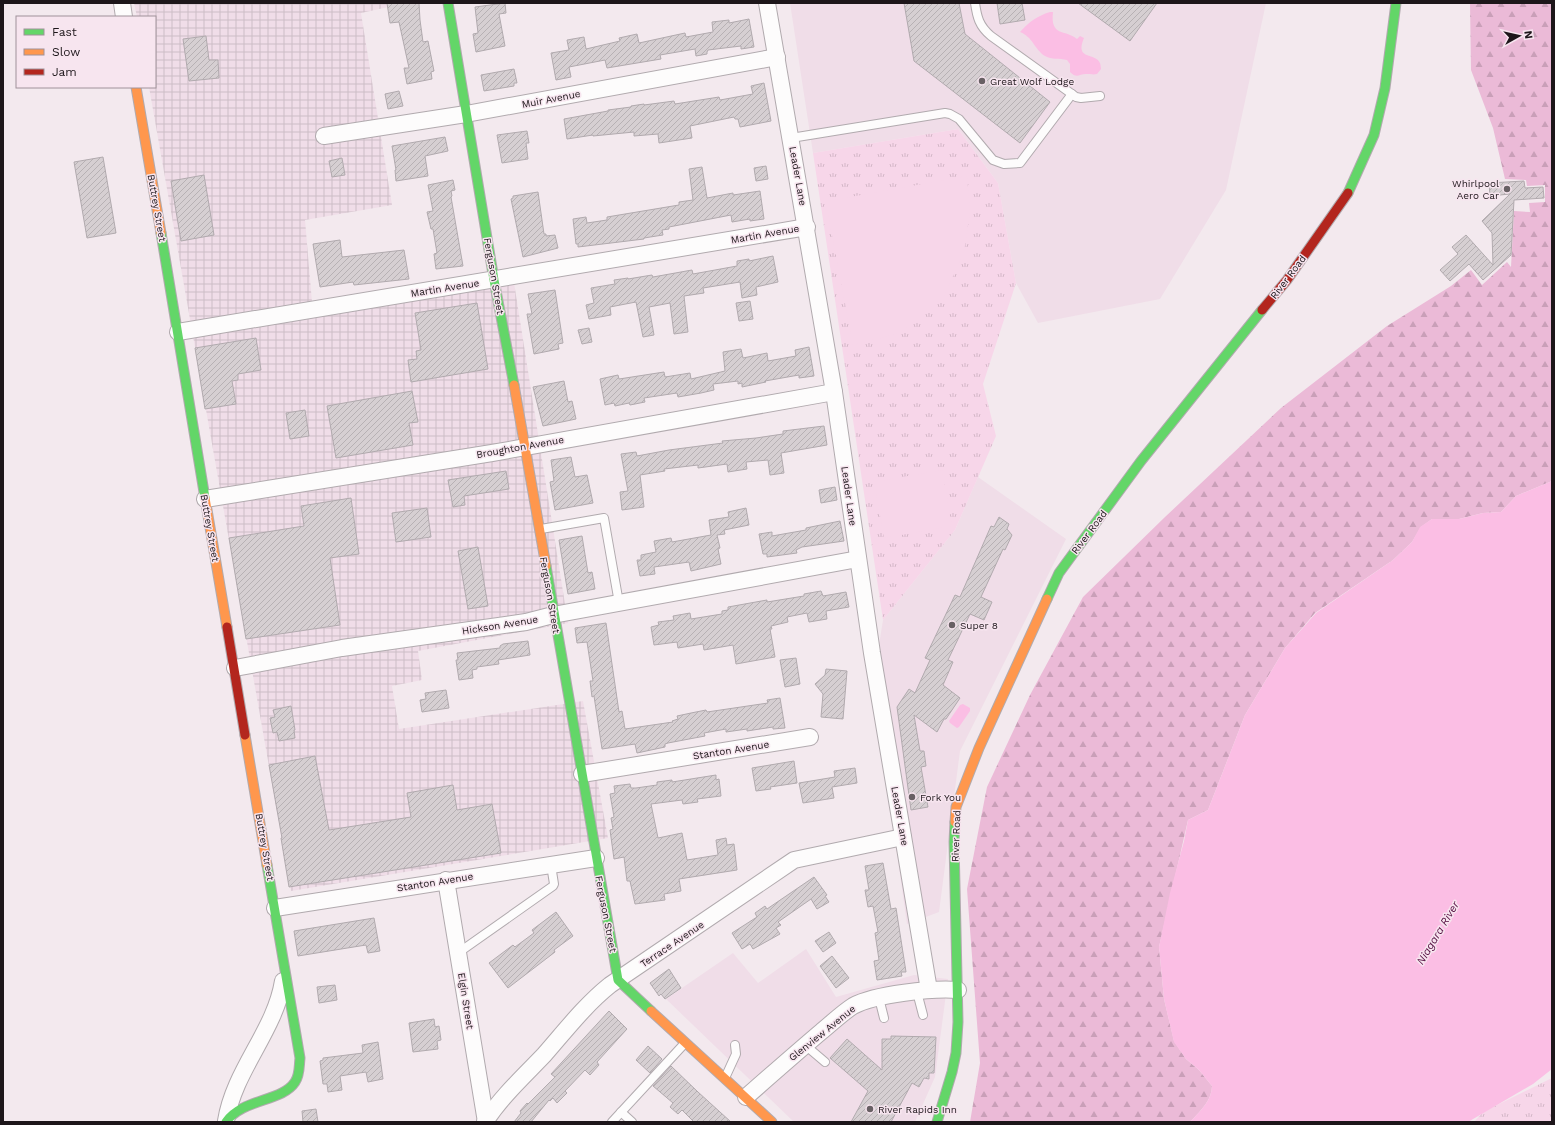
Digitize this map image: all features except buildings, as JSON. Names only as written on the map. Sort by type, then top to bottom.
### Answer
[{"type":"street","points":[[122,3],[124,16]]},
{"type":"street","name":"Ferguson Street","points":[[448,3],[494,280],[525,446],[553,615],[618,980]]},
{"type":"street","name":"Leader Lane","points":[[767,3],[807,227],[834,392],[858,559],[904,838],[923,991]]},
{"type":"street","name":"River Road","points":[[937,1122],[948,1089],[956,1054],[958,1022],[954,842],[956,807],[979,748],[1059,573],[1141,462],[1287,280],[1350,190],[1374,135],[1385,88],[1396,3]]},
{"type":"street","name":"Muir Avenue","points":[[324,136],[466,114],[777,57]]},
{"type":"street","name":"Buttrey Street","points":[[136,88],[300,1058],[298,1078],[291,1088],[245,1106],[226,1121]]},
{"type":"street","name":"Martin Avenue","points":[[178,332],[807,227]]},
{"type":"street","name":"Broughton Avenue","points":[[205,499],[492,453],[834,392]]},
{"type":"street","name":"Hickson Avenue","points":[[235,668],[342,648],[526,622],[553,615],[858,559]]},
{"type":"street","name":"Stanton Avenue","points":[[582,774],[810,737]]},
{"type":"street","name":"Terrace Avenue","points":[[486,1122],[502,1101],[601,992],[794,860],[904,838]]},
{"type":"street","name":"Stanton Avenue","points":[[275,908],[446,880],[596,858]]},
{"type":"street","name":"Elgin Street","points":[[446,880],[486,1122]]},
{"type":"street","name":"Buttrey Street","points":[[226,1121],[227,1111],[237,1085],[279,1000],[285,968]]},
{"type":"street","points":[[618,980],[772,1122]]},
{"type":"street","name":"Glenview Avenue","points":[[746,1097],[805,1045],[853,1007],[863,1002],[879,998],[923,991],[958,990]]},
{"type":"lane","points":[[974,3],[978,21],[983,29],[1072,94],[1081,98],[1100,96]]},
{"type":"lane","points":[[791,138],[944,113],[950,114],[959,119],[993,160],[1004,164],[1020,163],[1072,94]]},
{"type":"lane","points":[[539,529],[604,518],[619,603]]},
{"type":"lane","points":[[458,952],[553,886],[551,865]]},
{"type":"lane","points":[[923,991],[923,1015]]},
{"type":"lane","points":[[879,998],[884,1018]]},
{"type":"lane","points":[[612,1122],[685,1043]]},
{"type":"lane","points":[[805,1045],[825,1062]]},
{"type":"lane","points":[[725,1078],[736,1054],[735,1046]]},
{"type":"lane","points":[[622,1112],[632,1122]]},
{"type":"shaded area","points":[[134,3],[407,3],[361,13],[392,205],[305,220],[312,302],[512,270],[568,623],[418,651],[422,680],[392,686],[399,729],[583,701],[608,838],[291,891],[149,88],[156,88],[156,16],[137,16]]},
{"type":"shaded area","points":[[790,3],[1266,3],[1226,190],[1160,299],[1038,323],[1016,283],[998,183],[958,129],[813,153]]},
{"type":"shaded area","points":[[978,477],[1066,539],[960,751],[939,912],[907,924],[873,683],[883,620],[955,530]]},
{"type":"shaded area","points":[[806,949],[836,997],[914,975],[948,979],[935,1077],[915,1122],[794,1122],[666,999],[733,953],[758,983]]},
{"type":"green space","points":[[1470,3],[1552,3],[1552,481],[1516,496],[1501,512],[1483,513],[1459,519],[1432,519],[1421,527],[1412,542],[1393,560],[1315,613],[1285,648],[1245,715],[1208,810],[1188,820],[1159,947],[1164,999],[1174,1041],[1186,1059],[1199,1070],[1212,1086],[1212,1091],[1208,1100],[1192,1120],[1189,1122],[970,1122],[980,1063],[967,889],[987,787],[1030,695],[1083,597],[1165,517],[1281,408],[1387,326],[1451,286],[1471,270],[1482,285],[1507,262],[1511,267],[1514,211],[1530,212],[1529,203],[1545,202],[1545,185],[1527,186],[1526,180],[1505,179],[1493,128],[1471,70]]},
{"type":"green space","points":[[958,129],[998,183],[1016,283],[983,384],[996,436],[955,530],[883,620],[813,153]]},
{"type":"green space","points":[[967,176],[970,212],[964,252],[944,296],[900,333],[853,345],[827,209],[833,200]]},
{"type":"green space","points":[[942,470],[952,526],[884,538],[874,482]]},
{"type":"green space","points":[[1552,1078],[1552,1122],[1474,1122],[1483,1112]]},
{"type":"water","points":[[1053,12],[1053,20],[1056,29],[1077,39],[1080,36],[1084,38],[1082,51],[1085,54],[1097,59],[1100,63],[1101,69],[1097,74],[1074,75],[1070,72],[1070,64],[1067,60],[1045,56],[1038,50],[1028,37],[1020,32],[1041,15]]},
{"type":"water","name":"Niagara River","points":[[1552,481],[1552,1069],[1533,1084],[1468,1122],[1189,1122],[1208,1100],[1212,1091],[1212,1086],[1199,1070],[1186,1059],[1174,1042],[1164,999],[1159,947],[1170,893],[1188,820],[1208,810],[1245,715],[1285,648],[1316,613],[1393,560],[1412,542],[1420,527],[1432,519],[1459,519],[1483,513],[1501,512],[1516,496]]},
{"type":"water","points":[[963,704],[970,708],[970,711],[957,728],[949,721],[960,705]]},
{"type":"traffic: fast","points":[[448,3],[494,280],[514,385]]},
{"type":"traffic: fast","points":[[1348,193],[1374,135],[1385,88],[1396,3]]},
{"type":"traffic: fast","points":[[161,233],[205,498]]},
{"type":"traffic: fast","points":[[1047,599],[1059,573],[1141,461],[1262,310]]},
{"type":"traffic: fast","points":[[546,566],[618,980],[651,1011]]},
{"type":"traffic: fast","points":[[937,1122],[956,1053],[958,1022],[954,842],[955,822]]},
{"type":"traffic: fast","points":[[226,1122],[233,1114],[242,1108],[272,1097],[289,1088],[295,1082],[299,1073],[300,1058],[267,865]]},
{"type":"traffic: slow","points":[[136,88],[161,233]]},
{"type":"traffic: slow","points":[[514,385],[546,566]]},
{"type":"traffic: slow","points":[[205,498],[227,627]]},
{"type":"traffic: slow","points":[[955,822],[956,807],[979,748],[1047,599]]},
{"type":"traffic: slow","points":[[245,735],[267,865]]},
{"type":"traffic: slow","points":[[651,1011],[772,1122]]},
{"type":"traffic: jam","points":[[1262,310],[1287,280],[1348,193]]},
{"type":"traffic: jam","points":[[227,627],[245,735]]},
{"type":"place","name":"Great Wolf Lodge","points":[[982,81]]},
{"type":"place","name":"Whirlpool Aero Car","points":[[1507,189]]},
{"type":"place","name":"Super 8","points":[[952,625]]},
{"type":"place","name":"Fork You","points":[[912,797]]},
{"type":"place","name":"River Rapids Inn","points":[[870,1109]]}]
